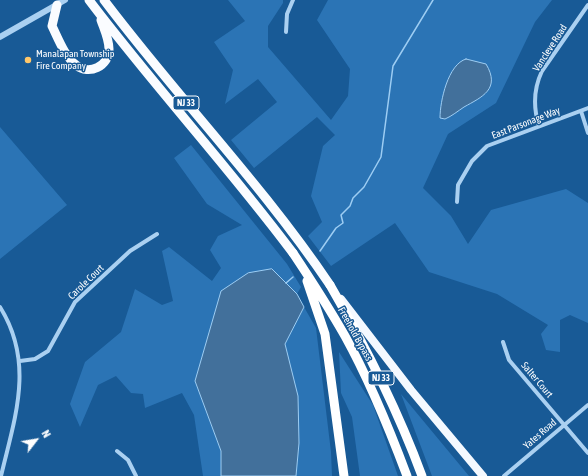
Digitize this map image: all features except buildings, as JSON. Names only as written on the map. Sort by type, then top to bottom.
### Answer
[{"type":"highway","name":"NJ 33","points":[[89,0],[160,90],[247,194],[293,253]]},
{"type":"highway","name":"NJ 33","points":[[104,0],[164,77],[292,230],[330,285]]},
{"type":"highway","points":[[61,2],[52,26],[70,59],[76,66],[84,70],[91,70],[100,66],[109,54],[107,39],[98,12]]},
{"type":"highway","points":[[293,253],[310,289],[324,334],[344,476]]},
{"type":"highway","name":"Freehold Bypass","points":[[293,253],[330,310],[359,363],[383,413],[407,476]]},
{"type":"highway","name":"Freehold Bypass","points":[[330,285],[380,376],[402,423],[422,476]]},
{"type":"main road","points":[[330,285],[411,390],[484,476]]},
{"type":"street","points":[[286,32],[287,14],[293,0]]},
{"type":"street","points":[[0,37],[61,2]]},
{"type":"street","name":"Vancleve Road","points":[[539,126],[534,110],[538,81],[542,72],[588,5]]},
{"type":"street","name":"East Parsonage Way","points":[[457,202],[458,185],[478,154],[487,146],[588,108]]},
{"type":"street","points":[[580,111],[588,133]]},
{"type":"street","name":"Carole Court","points":[[20,361],[35,359],[48,351],[75,302],[130,251],[157,234]]},
{"type":"street","points":[[0,307],[10,326],[20,361],[18,401],[1,476]]},
{"type":"street","name":"Salter Court","points":[[503,342],[510,360],[588,453]]},
{"type":"street","name":"Yates Road","points":[[504,476],[564,424],[588,406]]},
{"type":"street","points":[[117,451],[128,460],[136,476]]},
{"type":"shaded area","points":[[228,0],[283,0],[283,3],[268,26],[268,47],[331,120],[348,96],[350,69],[317,20],[328,0],[552,0],[535,22],[496,103],[448,134],[423,188],[451,216],[468,244],[491,210],[566,189],[588,203],[588,323],[570,315],[560,320],[560,352],[546,350],[541,334],[548,325],[497,294],[429,272],[395,223],[331,266],[308,236],[322,222],[311,196],[323,146],[335,135],[317,117],[254,168],[231,140],[277,102],[258,79],[225,104],[233,70],[214,42],[245,21]]},
{"type":"shaded area","points":[[466,59],[486,64],[490,73],[490,86],[483,96],[477,100],[448,118],[440,118],[443,93],[446,84],[454,68]]},
{"type":"shaded area","points":[[0,127],[67,205],[0,259]]},
{"type":"shaded area","points":[[191,145],[287,264],[301,287],[297,294],[272,269],[195,381],[221,451],[221,476],[203,476],[194,415],[182,393],[145,408],[143,394],[131,393],[116,376],[98,385],[80,427],[70,404],[85,362],[121,332],[135,289],[162,305],[173,301],[162,251],[169,247],[212,281],[221,268],[210,250],[218,236],[242,225],[207,204],[174,158]]},
{"type":"shaded area","points":[[272,269],[297,294],[304,307],[285,344],[298,396],[299,443],[296,476],[221,476],[221,451],[195,381],[221,291],[248,273]]},
{"type":"shaded area","points":[[304,307],[316,328],[331,452],[332,476],[296,476],[299,443],[285,344]]},
{"type":"shaded area","points":[[339,352],[373,405],[398,476],[360,476],[352,417],[341,393]]},
{"type":"shaded area","points":[[401,394],[469,476],[432,476]]},
{"type":"waterway","points":[[320,251],[336,228],[343,223],[341,215],[350,206],[353,198],[364,187],[381,157],[393,66],[433,0]]},
{"type":"waterway","points":[[286,283],[293,277]]},
{"type":"place","name":"Manalapan Township Fire Company","points":[[28,60]]}]
